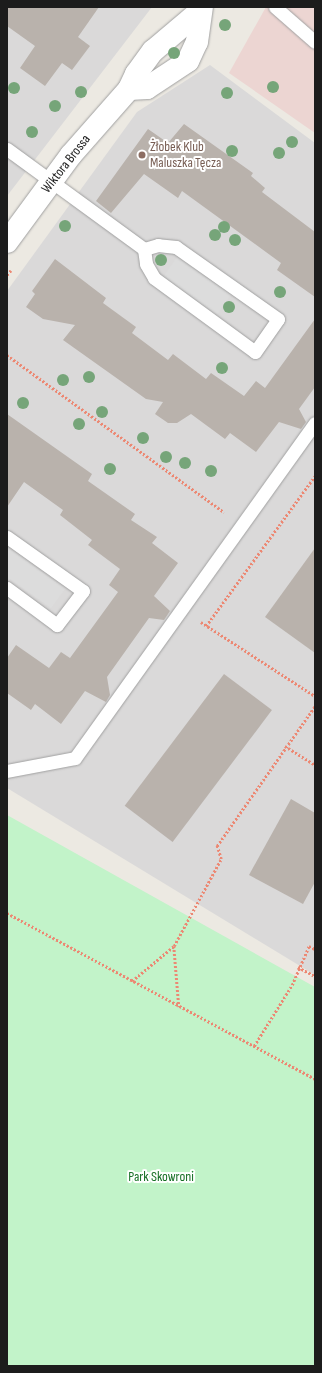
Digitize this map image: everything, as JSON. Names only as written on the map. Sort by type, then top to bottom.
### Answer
[{"type":"street","name":"Wiktora Brossa","points":[[129,89],[147,88],[188,61],[197,42],[200,10]]},
{"type":"street","name":"Wiktora Brossa","points":[[7,242],[53,182],[71,155],[129,89],[136,74],[153,51],[200,10]]},
{"type":"lane","points":[[275,7],[315,42]]},
{"type":"lane","points":[[7,149],[144,249],[146,264],[154,278],[255,352],[278,319],[176,247],[158,245],[144,249]]},
{"type":"lane","points":[[7,771],[75,758],[315,424]]},
{"type":"lane","points":[[7,537],[83,591],[57,625],[7,588]]},
{"type":"path","points":[[7,355],[243,525]]},
{"type":"path","points":[[206,626],[315,476]]},
{"type":"path","points":[[182,609],[315,696]]},
{"type":"path","points":[[132,981],[174,946],[221,859],[217,846],[285,746],[315,706]]},
{"type":"path","points":[[285,746],[315,765]]},
{"type":"path","points":[[7,913],[315,1079]]},
{"type":"path","points":[[174,946],[179,1006]]},
{"type":"path","points":[[254,1046],[292,984],[298,967],[309,946],[315,949]]},
{"type":"path","points":[[298,967],[315,976]]},
{"type":"shaded area","points":[[7,7],[152,7],[7,196]]},
{"type":"shaded area","points":[[266,7],[315,7],[315,133],[229,73]]},
{"type":"shaded area","points":[[210,65],[315,143],[315,975],[7,788],[7,291],[137,112]]},
{"type":"shaded area","points":[[177,257],[231,295],[217,315],[163,277]]},
{"type":"shaded area","points":[[7,547],[65,589],[51,608],[7,577]]},
{"type":"green space","name":"Park Skowroni","points":[[7,815],[315,987],[315,1366],[7,1366]]},
{"type":"building","points":[[7,7],[99,7],[78,37],[90,46],[72,70],[62,63],[45,86],[20,68],[35,46],[7,26]]},
{"type":"building","points":[[184,124],[253,173],[251,176],[265,188],[262,192],[315,232],[315,297],[277,270],[281,263],[182,191],[178,198],[144,174],[111,213],[96,201],[148,129],[168,143]]},
{"type":"building","points":[[55,259],[106,298],[103,303],[136,327],[132,333],[168,360],[173,354],[206,379],[211,373],[244,396],[256,381],[265,388],[315,319],[315,387],[299,409],[306,422],[301,429],[279,422],[256,452],[230,433],[225,439],[191,414],[177,423],[168,423],[155,414],[163,402],[146,399],[63,340],[75,325],[43,319],[26,307],[35,294],[32,291]]},
{"type":"building","points":[[7,414],[92,474],[88,481],[135,514],[131,520],[157,537],[152,543],[178,563],[154,596],[170,611],[164,620],[149,618],[107,677],[110,695],[106,702],[85,691],[61,724],[35,704],[31,710],[7,693],[7,658],[16,645],[49,668],[61,652],[70,658],[118,592],[109,585],[120,569],[88,545],[92,540],[60,515],[63,510],[24,482],[7,507]]},
{"type":"building","points":[[315,548],[315,653],[265,617]]},
{"type":"building","points":[[224,674],[272,710],[173,842],[125,806]]},
{"type":"building","points":[[291,799],[315,813],[315,882],[303,904],[249,875]]},
{"type":"place","name":"Żłobek Klub Maluszka Tęcza","points":[[142,155]]}]
